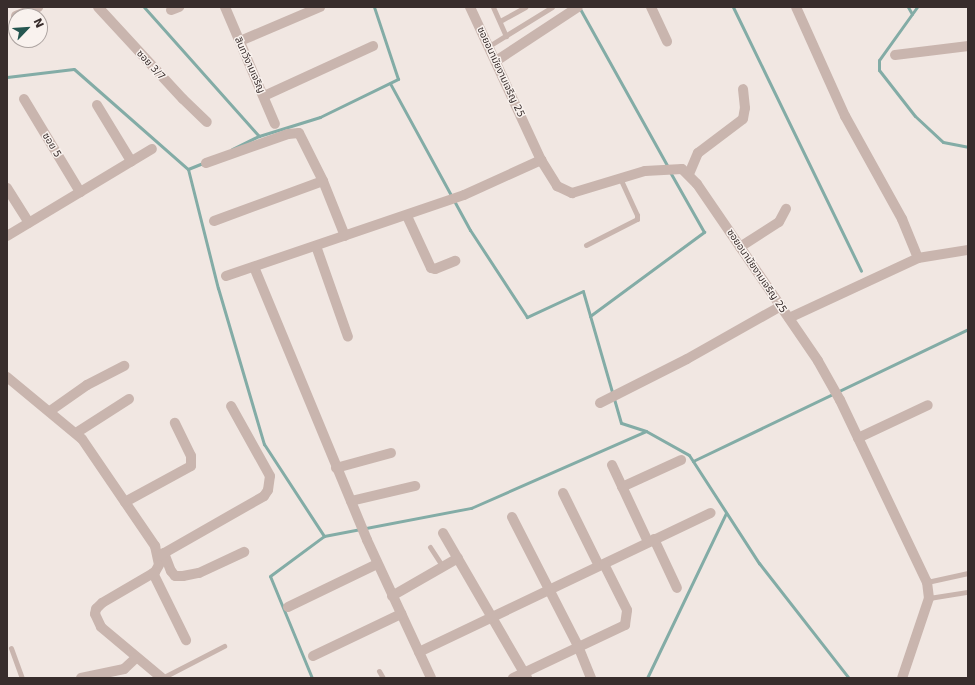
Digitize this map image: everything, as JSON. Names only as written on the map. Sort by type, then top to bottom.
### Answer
[{"type":"street","name":"ซอย 3/7","points":[[98,7],[183,99],[207,122]]},
{"type":"street","name":"สินทวีงามเจริญ","points":[[225,7],[275,124]]},
{"type":"street","points":[[240,41],[320,7]]},
{"type":"street","name":"ซอยอนามัยงามเจริญ 25","points":[[470,7],[551,179],[565,192],[578,192],[620,178],[662,169],[682,169],[689,174],[789,318],[836,394],[927,582],[929,598],[902,678]]},
{"type":"street","points":[[496,61],[578,7]]},
{"type":"street","points":[[651,7],[667,41]]},
{"type":"street","points":[[796,7],[845,116],[902,219],[918,258]]},
{"type":"street","points":[[264,96],[373,46]]},
{"type":"street","points":[[895,55],[968,46]]},
{"type":"street","points":[[689,174],[698,153],[743,119],[745,108],[743,89]]},
{"type":"street","name":"ซอย 5","points":[[24,99],[80,192]]},
{"type":"street","points":[[96,105],[131,161]]},
{"type":"street","points":[[206,163],[296,132],[304,138],[345,236]]},
{"type":"street","points":[[7,236],[152,148]]},
{"type":"street","points":[[226,276],[254,268],[442,204],[541,160]]},
{"type":"street","points":[[214,221],[323,181]]},
{"type":"street","points":[[7,188],[29,223]]},
{"type":"street","points":[[740,247],[779,222],[785,216],[786,209]]},
{"type":"street","points":[[407,216],[431,268],[435,269],[455,261]]},
{"type":"street","points":[[316,246],[348,337]]},
{"type":"street","points":[[789,318],[918,258],[968,250]]},
{"type":"street","points":[[254,268],[336,468],[360,522],[366,540],[419,652],[429,677]]},
{"type":"street","points":[[600,403],[687,359],[781,306]]},
{"type":"street","points":[[50,411],[87,385],[124,366]]},
{"type":"street","points":[[7,378],[76,433],[175,576],[199,573],[244,552]]},
{"type":"street","points":[[76,433],[129,399]]},
{"type":"street","points":[[161,554],[264,496],[268,490],[270,476],[231,406]]},
{"type":"street","points":[[858,438],[928,406]]},
{"type":"street","points":[[125,502],[191,466],[191,456],[175,423]]},
{"type":"street","points":[[336,468],[391,453]]},
{"type":"street","points":[[622,487],[681,460]]},
{"type":"street","points":[[612,465],[622,487],[677,588]]},
{"type":"street","points":[[351,502],[415,486]]},
{"type":"street","points":[[513,678],[526,675],[578,646],[627,622],[627,610],[601,565],[563,493]]},
{"type":"street","points":[[419,652],[711,513]]},
{"type":"street","points":[[512,517],[548,590],[578,646],[591,678]]},
{"type":"street","points":[[443,533],[493,616],[526,675]]},
{"type":"street","points":[[161,554],[159,565],[153,573],[96,608],[97,622],[101,627],[136,658],[162,678]]},
{"type":"street","points":[[392,596],[458,558]]},
{"type":"street","points":[[288,607],[377,564]]},
{"type":"street","points":[[153,573],[186,640]]},
{"type":"street","points":[[313,656],[401,614]]},
{"type":"street","points":[[82,678],[124,669],[136,658]]},
{"type":"lane","points":[[493,7],[506,36]]},
{"type":"lane","points":[[500,21],[525,7]]},
{"type":"lane","points":[[489,46],[552,7]]},
{"type":"lane","points":[[586,245],[637,219],[637,214],[620,178]]},
{"type":"lane","points":[[430,546],[443,567]]},
{"type":"lane","points":[[927,582],[968,574]]},
{"type":"lane","points":[[929,598],[968,592]]},
{"type":"lane","points":[[162,678],[224,646]]},
{"type":"lane","points":[[11,648],[22,678]]},
{"type":"lane","points":[[379,671],[383,678]]},
{"type":"waterway","points":[[144,7],[259,136]]},
{"type":"waterway","points":[[232,149],[259,136],[320,117],[398,79],[374,7]]},
{"type":"waterway","points":[[579,7],[668,167]]},
{"type":"waterway","points":[[733,7],[861,271]]},
{"type":"waterway","points":[[908,7],[912,14]]},
{"type":"waterway","points":[[917,7],[879,60],[879,70],[915,116],[943,142],[968,147]]},
{"type":"waterway","points":[[7,77],[74,69],[188,169],[218,288],[264,444],[324,536]]},
{"type":"waterway","points":[[312,678],[270,576],[324,536],[471,508],[646,431],[621,423],[583,291],[527,317],[470,230],[390,83]]},
{"type":"waterway","points":[[188,169],[205,162]]},
{"type":"waterway","points":[[590,316],[704,232],[670,172]]},
{"type":"waterway","points":[[693,461],[968,329]]},
{"type":"waterway","points":[[646,431],[689,455],[759,563],[849,678]]},
{"type":"waterway","points":[[647,678],[726,513]]}]
